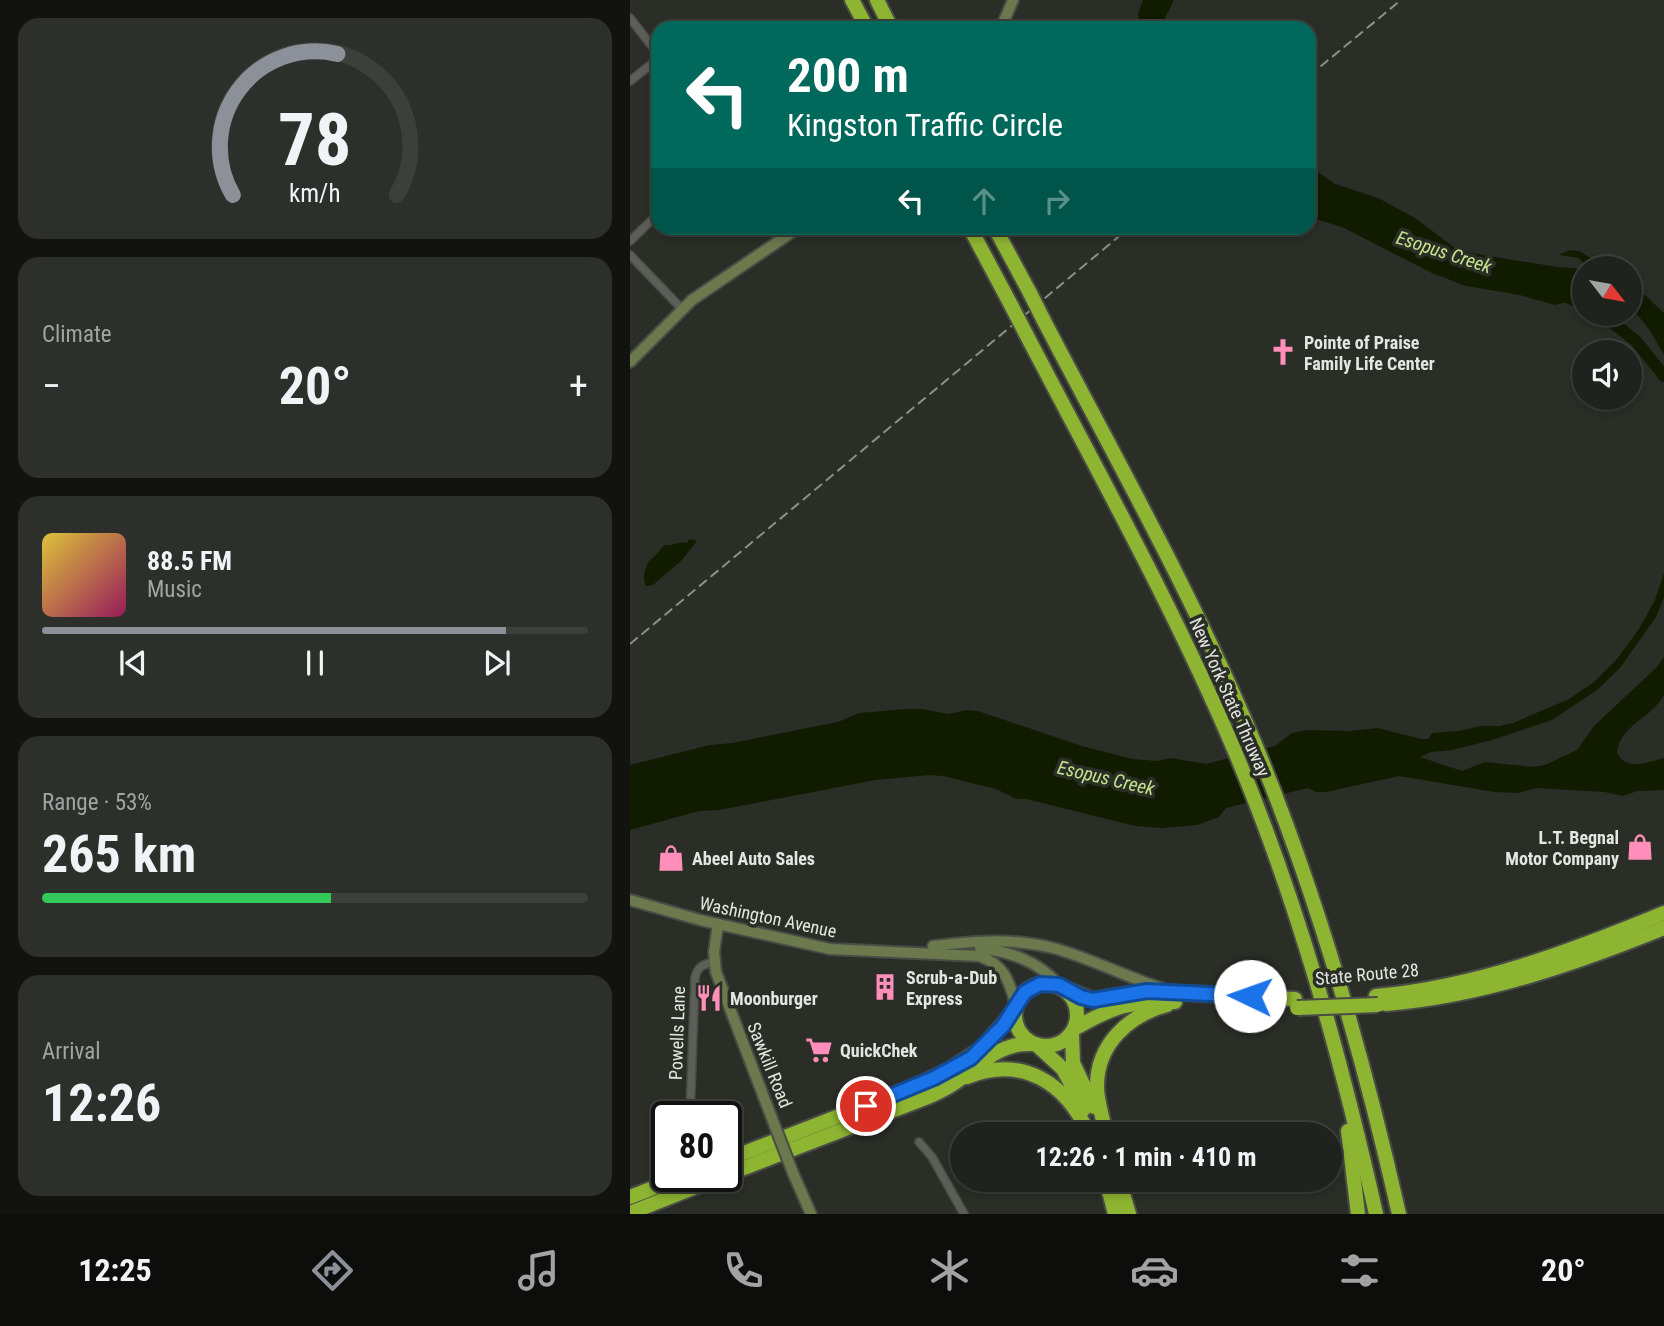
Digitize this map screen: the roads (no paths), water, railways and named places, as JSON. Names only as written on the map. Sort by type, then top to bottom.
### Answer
[{"type":"highway","points":[[852,0],[863,21]]},
{"type":"highway","points":[[877,0],[888,21]]},
{"type":"highway","name":"New York State Thruway","points":[[975,235],[1165,601],[1221,721],[1265,829],[1298,924],[1336,1050],[1376,1214]]},
{"type":"highway","name":"New York State Thruway","points":[[999,235],[1185,592],[1241,712],[1285,821],[1324,931],[1347,1007],[1399,1214]]},
{"type":"highway","name":"State Route 28","points":[[1377,1001],[1505,971],[1567,951],[1664,913]]},
{"type":"highway","name":"State Route 28","points":[[1062,986],[1093,1000],[1138,992],[1178,997],[1296,1003],[1440,998],[1509,981],[1662,930]]},
{"type":"highway","points":[[742,1154],[946,1072],[981,1049],[1025,992],[1034,986],[1050,983],[1062,986],[1076,1007],[1073,1063],[1100,1122]]},
{"type":"highway","points":[[1103,1122],[1097,1095],[1097,1077],[1102,1058],[1111,1041],[1124,1026],[1141,1014],[1178,997]]},
{"type":"highway","name":"State Route 28","points":[[1073,1031],[1106,1011],[1124,1004],[1178,997]]},
{"type":"highway","points":[[1015,1008],[1019,1032],[1056,1062],[1069,1078],[1084,1107],[1088,1122]]},
{"type":"highway","points":[[953,1084],[993,1053],[1009,1047],[1056,1044],[1073,1031]]},
{"type":"highway","points":[[1336,1050],[1358,1214]]},
{"type":"highway","points":[[742,1168],[912,1103],[975,1074],[995,1070],[1022,1071],[1053,1085],[1072,1102],[1084,1122]]},
{"type":"highway","points":[[630,1198],[651,1189]]},
{"type":"highway","points":[[630,1213],[682,1192]]},
{"type":"highway","points":[[1109,1192],[1115,1214]]},
{"type":"highway","points":[[1123,1192],[1129,1214]]},
{"type":"main road","points":[[1004,21],[1013,0]]},
{"type":"main road","points":[[630,361],[682,309],[787,235]]},
{"type":"main road","name":"Washington Avenue","points":[[630,900],[718,925],[830,949],[973,954],[986,958],[1003,970],[1010,984],[1015,1008]]},
{"type":"main road","name":"Sawkill Road","points":[[718,925],[714,962],[719,983],[811,1214]]},
{"type":"main road","points":[[933,946],[1006,942],[1046,946],[1178,997]]},
{"type":"main road","name":"Washington Avenue","points":[[901,951],[933,946],[981,948],[1013,954],[1038,966],[1062,986]]},
{"type":"street","points":[[630,18],[651,47]]},
{"type":"street","points":[[630,81],[651,63]]},
{"type":"street","points":[[630,241],[651,221]]},
{"type":"street","points":[[630,255],[682,309]]},
{"type":"street","name":"Powells Lane","points":[[691,1101],[695,978],[698,968],[714,962]]},
{"type":"street","points":[[919,1142],[933,1157],[964,1214]]},
{"type":"water","points":[[1143,0],[1174,0],[1166,21],[1139,21],[1138,14]]},
{"type":"water","points":[[1316,171],[1335,184],[1378,198],[1415,218],[1459,251],[1572,268],[1572,300],[1555,305],[1520,295],[1466,286],[1432,273],[1342,227],[1316,219]]},
{"type":"water","points":[[1570,250],[1588,256],[1572,257],[1559,255]]},
{"type":"water","points":[[1642,292],[1664,313],[1664,355],[1653,336],[1642,321]]},
{"type":"water","points":[[690,539],[697,541],[681,561],[653,585],[646,586],[644,577],[648,562],[664,545],[686,543]]},
{"type":"water","points":[[1664,573],[1664,597],[1656,617],[1620,668],[1597,690],[1552,720],[1492,740],[1431,752],[1420,757],[1462,771],[1485,762],[1532,767],[1545,765],[1577,750],[1594,726],[1656,668],[1664,657],[1664,695],[1652,710],[1624,735],[1617,752],[1626,762],[1632,764],[1664,758],[1664,790],[1637,791],[1623,796],[1604,792],[1536,788],[1518,793],[1494,792],[1399,776],[1326,792],[1316,792],[1308,788],[1226,808],[1219,817],[1197,825],[1161,828],[1135,826],[1026,799],[1016,799],[996,789],[929,775],[876,780],[719,810],[699,811],[630,830],[630,765],[710,745],[838,722],[860,713],[905,709],[948,714],[978,711],[1082,746],[1132,759],[1156,761],[1171,758],[1206,764],[1275,746],[1292,733],[1308,730],[1348,731],[1378,728],[1428,739],[1432,733],[1513,723],[1569,699],[1594,682],[1617,659],[1639,629],[1655,600]]},
{"type":"waterway","name":"Esopus Creek","points":[[1557,292],[1572,299]]},
{"type":"waterway","name":"Esopus Creek","points":[[1617,326],[1636,341],[1664,376]]},
{"type":"railway","points":[[1316,70],[1401,0]]},
{"type":"railway","points":[[630,644],[1121,235]]},
{"type":"place","name":"Pointe of Praise Family Life Center","points":[[1283,352]]},
{"type":"place","name":"L.T. Begnal Motor Company","points":[[1640,847]]},
{"type":"place","name":"Abeel Auto Sales","points":[[671,858]]},
{"type":"place","name":"Scrub-a-Dub Express","points":[[885,987]]},
{"type":"place","name":"Moonburger","points":[[709,998]]},
{"type":"place","name":"QuickChek","points":[[819,1050]]}]
